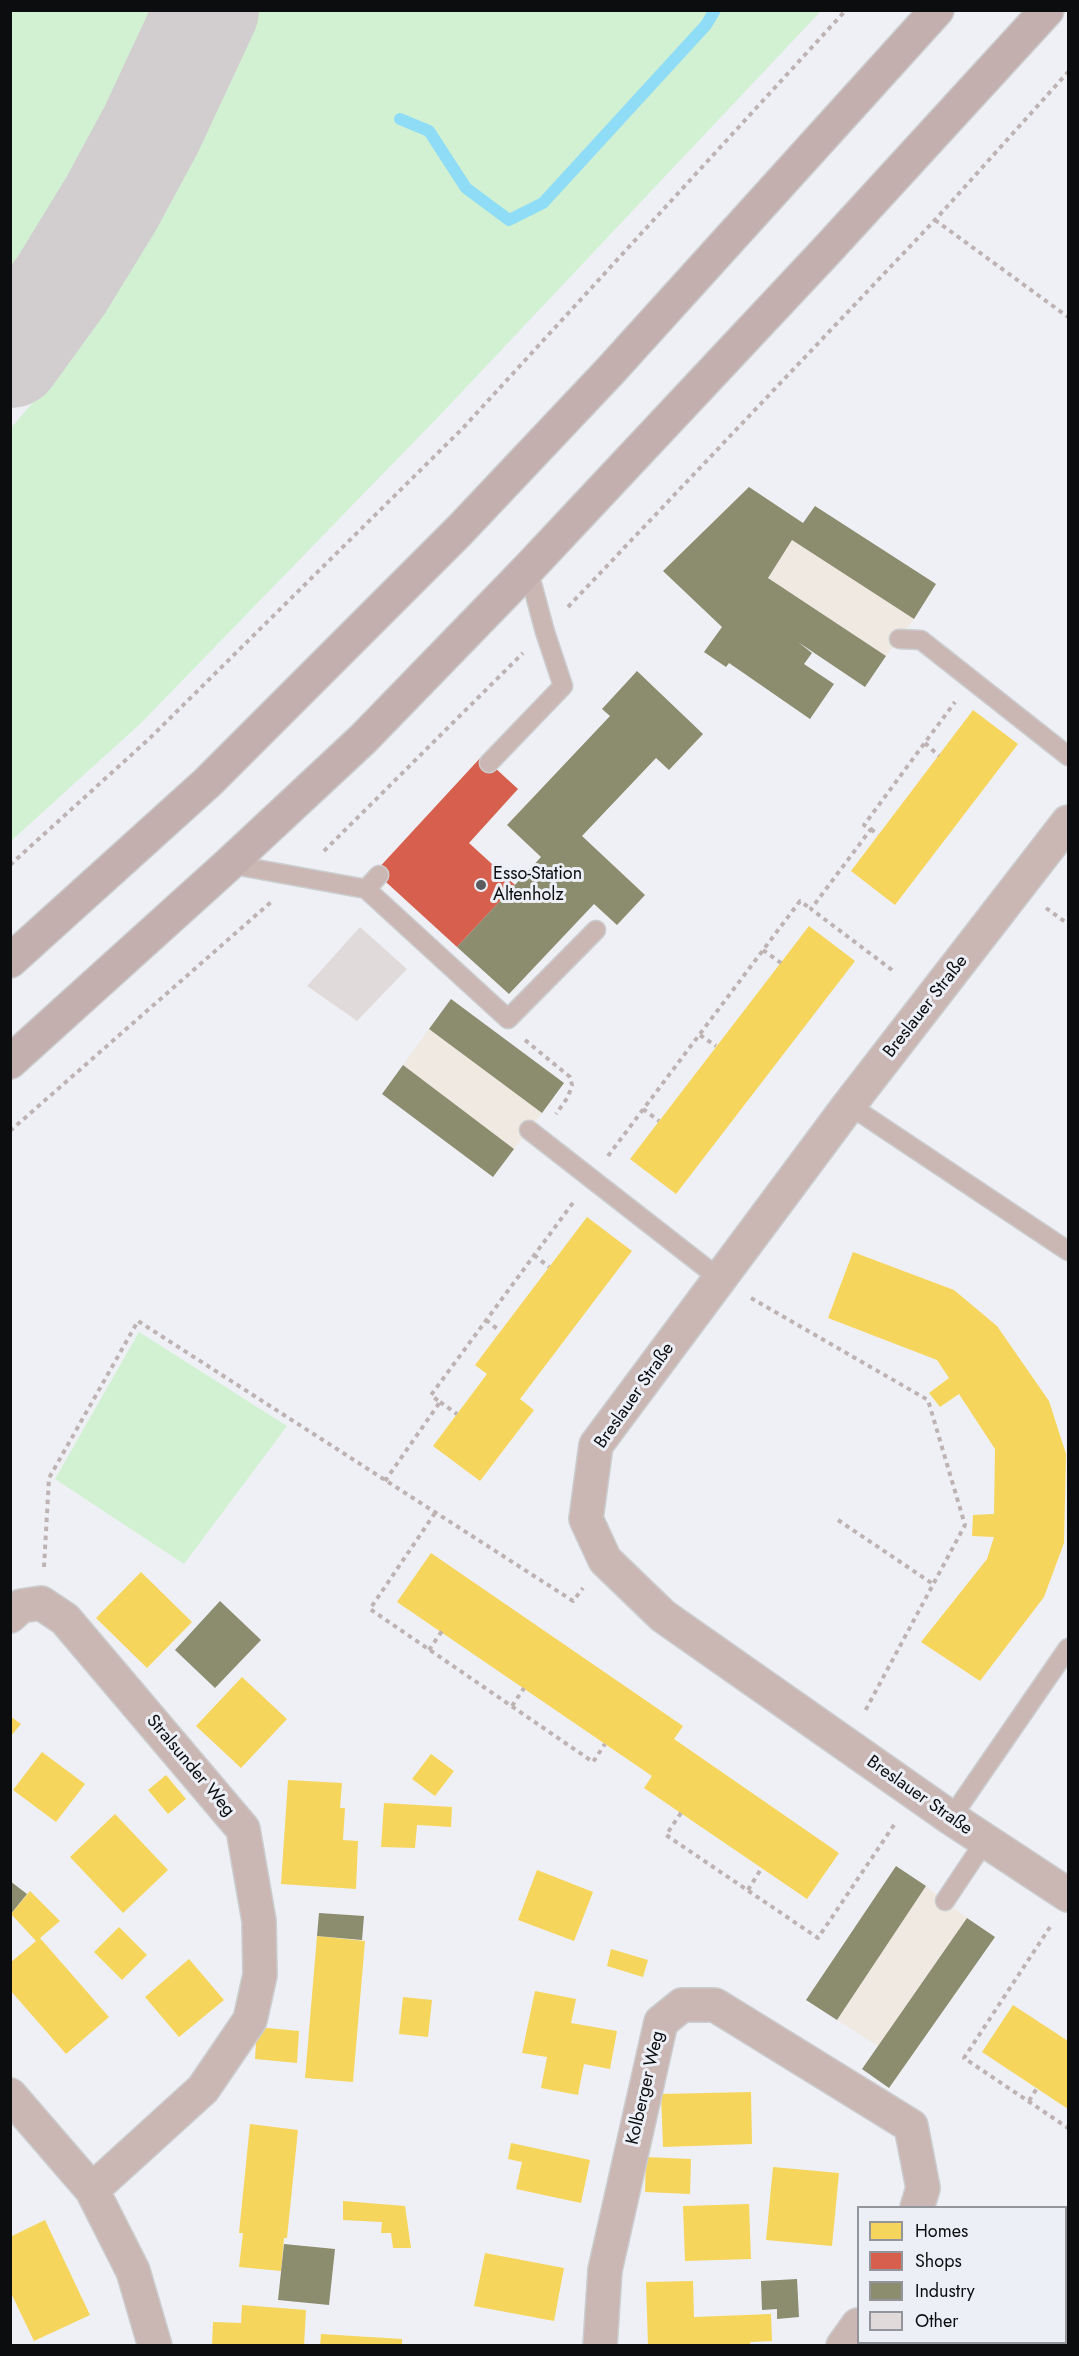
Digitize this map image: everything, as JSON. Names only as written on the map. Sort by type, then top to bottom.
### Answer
[{"type":"highway","points":[[10,961],[208,782],[460,530],[611,370],[937,10]]},
{"type":"highway","points":[[10,1062],[230,864],[363,739],[528,569],[828,249],[1047,10]]},
{"type":"street","name":"Breslauer Straße","points":[[1062,1907],[984,1841],[663,1616],[605,1560],[585,1519],[596,1445],[849,1105],[1068,822]]},
{"type":"street","points":[[10,1617],[21,1606],[41,1603]]},
{"type":"street","name":"Stralsunder Weg","points":[[41,1603],[65,1619],[243,1829],[259,1921],[260,1975],[250,2019],[203,2089],[92,2190]]},
{"type":"street","name":"Kolberger Weg","points":[[600,2346],[605,2270],[661,2022],[682,2005],[715,2004],[912,2126],[923,2188],[918,2206]]},
{"type":"street","points":[[10,2095],[92,2190],[133,2271],[154,2346]]},
{"type":"street","points":[[843,2346],[857,2326]]},
{"type":"lane","points":[[489,763],[563,686],[528,569]]},
{"type":"lane","points":[[899,639],[921,640],[1068,756]]},
{"type":"lane","points":[[230,864],[366,889],[508,1019],[596,930]]},
{"type":"lane","points":[[366,889],[379,875]]},
{"type":"lane","points":[[849,1105],[1068,1251]]},
{"type":"lane","points":[[534,1133],[720,1279]]},
{"type":"lane","points":[[951,1818],[1068,1648]]},
{"type":"lane","points":[[945,1901],[984,1841]]},
{"type":"path","points":[[10,865],[150,738],[464,428],[846,10]]},
{"type":"path","points":[[935,220],[1068,317]]},
{"type":"path","points":[[878,835],[864,825],[972,680]]},
{"type":"path","points":[[925,743],[939,756]]},
{"type":"path","points":[[811,909],[871,829]]},
{"type":"path","points":[[457,1414],[430,1395],[800,901],[892,970]]},
{"type":"path","points":[[763,950],[781,963]]},
{"type":"path","points":[[508,1019],[527,1042],[570,1077],[572,1085],[568,1097],[534,1133]]},
{"type":"path","points":[[700,1035],[716,1046]]},
{"type":"path","points":[[643,1109],[659,1121]]},
{"type":"path","points":[[534,1255],[549,1267]]},
{"type":"path","points":[[720,1279],[815,1337],[928,1400],[965,1525],[864,1712],[842,1741]]},
{"type":"path","points":[[486,1320],[500,1331]]},
{"type":"path","points":[[41,1603],[49,1478],[138,1321],[573,1601],[605,1560]]},
{"type":"path","points":[[385,1481],[440,1402]]},
{"type":"path","points":[[435,1513],[370,1610],[593,1762],[605,1744]]},
{"type":"path","points":[[838,1520],[933,1584]]},
{"type":"path","points":[[429,1650],[442,1631]]},
{"type":"path","points":[[512,1706],[524,1688]]},
{"type":"path","points":[[681,1813],[666,1835],[818,1938],[915,1794]]},
{"type":"path","points":[[748,1890],[762,1869]]},
{"type":"path","points":[[1062,1907],[964,2058],[1068,2128]]},
{"type":"path","points":[[1029,2101],[1037,2088]]},
{"type":"shaded area","points":[[792,540],[914,619],[886,656],[768,578]]},
{"type":"shaded area","points":[[429,1029],[542,1113],[514,1149],[403,1065]]},
{"type":"shaded area","points":[[926,1886],[967,1918],[878,2046],[837,2020]]},
{"type":"green space","points":[[11,10],[158,11],[148,37],[116,97],[29,247],[11,272]]},
{"type":"green space","points":[[255,11],[821,11],[441,414],[140,724],[11,841],[11,428],[70,359],[201,125]]},
{"type":"green space","points":[[139,1332],[287,1426],[184,1564],[55,1479]]},
{"type":"building: Homes","points":[[973,710],[1018,744],[895,905],[851,871]]},
{"type":"building: Homes","points":[[809,926],[855,961],[676,1194],[630,1159]]},
{"type":"building: Homes","points":[[587,1217],[632,1251],[520,1399],[534,1410],[480,1481],[433,1446],[487,1374],[475,1365]]},
{"type":"building: Homes","points":[[853,1252],[954,1290],[997,1326],[1049,1401],[1066,1454],[1064,1543],[1044,1597],[980,1681],[921,1642],[987,1559],[994,1537],[972,1536],[973,1515],[994,1514],[995,1449],[959,1394],[940,1407],[929,1393],[949,1378],[937,1360],[828,1318]]},
{"type":"building: Homes","points":[[431,1553],[683,1726],[674,1739],[839,1853],[807,1899],[644,1788],[652,1776],[397,1602]]},
{"type":"building: Homes","points":[[141,1572],[192,1622],[147,1668],[96,1618]]},
{"type":"building: Homes","points":[[242,1677],[287,1719],[241,1768],[196,1726]]},
{"type":"building: Homes","points":[[10,1716],[21,1724],[10,1737]]},
{"type":"building: Homes","points":[[42,1752],[85,1784],[56,1822],[13,1790]]},
{"type":"building: Homes","points":[[431,1754],[454,1771],[435,1796],[412,1779]]},
{"type":"building: Homes","points":[[166,1775],[186,1799],[168,1814],[148,1790]]},
{"type":"building: Homes","points":[[288,1780],[342,1783],[340,1808],[345,1808],[343,1840],[358,1841],[356,1889],[281,1884]]},
{"type":"building: Homes","points":[[384,1803],[452,1807],[451,1827],[417,1825],[415,1848],[381,1847]]},
{"type":"building: Homes","points":[[115,1814],[168,1870],[123,1913],[70,1857]]},
{"type":"building: Homes","points":[[537,1870],[593,1892],[574,1941],[518,1920]]},
{"type":"building: Homes","points":[[30,1891],[60,1921],[40,1938],[109,2017],[66,2054],[10,1990],[10,1963],[36,1941],[11,1914]]},
{"type":"building: Homes","points":[[119,1927],[147,1955],[122,1980],[94,1952]]},
{"type":"building: Homes","points":[[317,1936],[365,1941],[353,2082],[305,2078]]},
{"type":"building: Homes","points":[[611,1949],[648,1960],[643,1977],[607,1966]]},
{"type":"building: Homes","points":[[189,1959],[224,2000],[179,2037],[145,1997]]},
{"type":"building: Homes","points":[[535,1991],[576,1999],[571,2023],[617,2031],[610,2069],[584,2064],[578,2095],[541,2088],[547,2057],[522,2053]]},
{"type":"building: Homes","points":[[403,1997],[432,2000],[428,2037],[399,2034]]},
{"type":"building: Homes","points":[[1013,2005],[1068,2041],[1068,2109],[982,2052]]},
{"type":"building: Homes","points":[[257,2027],[299,2031],[297,2063],[255,2059]]},
{"type":"building: Homes","points":[[751,2092],[752,2144],[663,2147],[661,2094]]},
{"type":"building: Homes","points":[[250,2124],[298,2130],[287,2238],[284,2238],[281,2271],[239,2267],[243,2233],[239,2233]]},
{"type":"building: Homes","points":[[511,2143],[590,2160],[581,2203],[516,2189],[522,2162],[508,2159]]},
{"type":"building: Homes","points":[[646,2157],[691,2159],[690,2194],[645,2192]]},
{"type":"building: Homes","points":[[773,2167],[839,2173],[832,2246],[766,2240]]},
{"type":"building: Homes","points":[[343,2201],[405,2206],[411,2248],[393,2248],[391,2233],[381,2233],[382,2222],[343,2220]]},
{"type":"building: Homes","points":[[749,2204],[751,2259],[685,2261],[683,2206]]},
{"type":"building: Homes","points":[[45,2220],[90,2315],[34,2341],[10,2291],[10,2237]]},
{"type":"building: Homes","points":[[485,2253],[564,2268],[554,2321],[474,2306]]},
{"type":"building: Homes","points":[[693,2281],[694,2317],[771,2314],[772,2341],[750,2342],[751,2346],[648,2346],[646,2282]]},
{"type":"building: Homes","points":[[242,2305],[306,2310],[304,2346],[212,2346],[213,2322],[241,2323]]},
{"type":"building: Homes","points":[[321,2334],[402,2339],[402,2346],[320,2346]]},
{"type":"building: Homes","points":[[879,2344],[930,2344],[933,2346],[878,2346]]},
{"type":"building: Shops","points":[[482,756],[518,789],[469,843],[515,885],[457,947],[375,872]]},
{"type":"building: Industry","points":[[749,487],[803,523],[815,506],[936,584],[914,619],[792,540],[768,578],[886,656],[865,687],[798,642],[812,653],[804,664],[834,684],[810,719],[729,663],[726,667],[704,652],[722,627],[663,571]]},
{"type":"building: Industry","points":[[637,671],[703,734],[669,770],[656,758],[582,836],[645,895],[617,925],[594,904],[509,994],[457,947],[541,857],[507,825],[610,716],[602,709]]},
{"type":"building: Industry","points":[[451,999],[564,1083],[542,1113],[429,1029]]},
{"type":"building: Industry","points":[[403,1065],[514,1149],[493,1177],[382,1094]]},
{"type":"building: Industry","points":[[220,1601],[261,1640],[215,1688],[175,1650]]},
{"type":"building: Industry","points":[[896,1866],[926,1886],[837,2020],[806,2000]]},
{"type":"building: Industry","points":[[10,1881],[27,1894],[10,1915]]},
{"type":"building: Industry","points":[[319,1913],[364,1916],[362,1940],[317,1936]]},
{"type":"building: Industry","points":[[967,1918],[995,1937],[889,2088],[862,2069]]},
{"type":"building: Industry","points":[[284,2244],[335,2249],[329,2305],[278,2300]]},
{"type":"building: Industry","points":[[797,2279],[799,2317],[777,2319],[777,2309],[762,2310],[761,2281]]},
{"type":"building: Other","points":[[360,927],[407,969],[357,1021],[307,986]]},
{"type":"waterway","points":[[400,119],[429,131],[466,188],[509,220],[543,203],[706,25],[715,10]]},
{"type":"taxiway","points":[[10,356],[62,284],[111,204],[151,130],[207,10]]},
{"type":"place","name":"Esso-Station Altenholz","points":[[481,885]]}]
